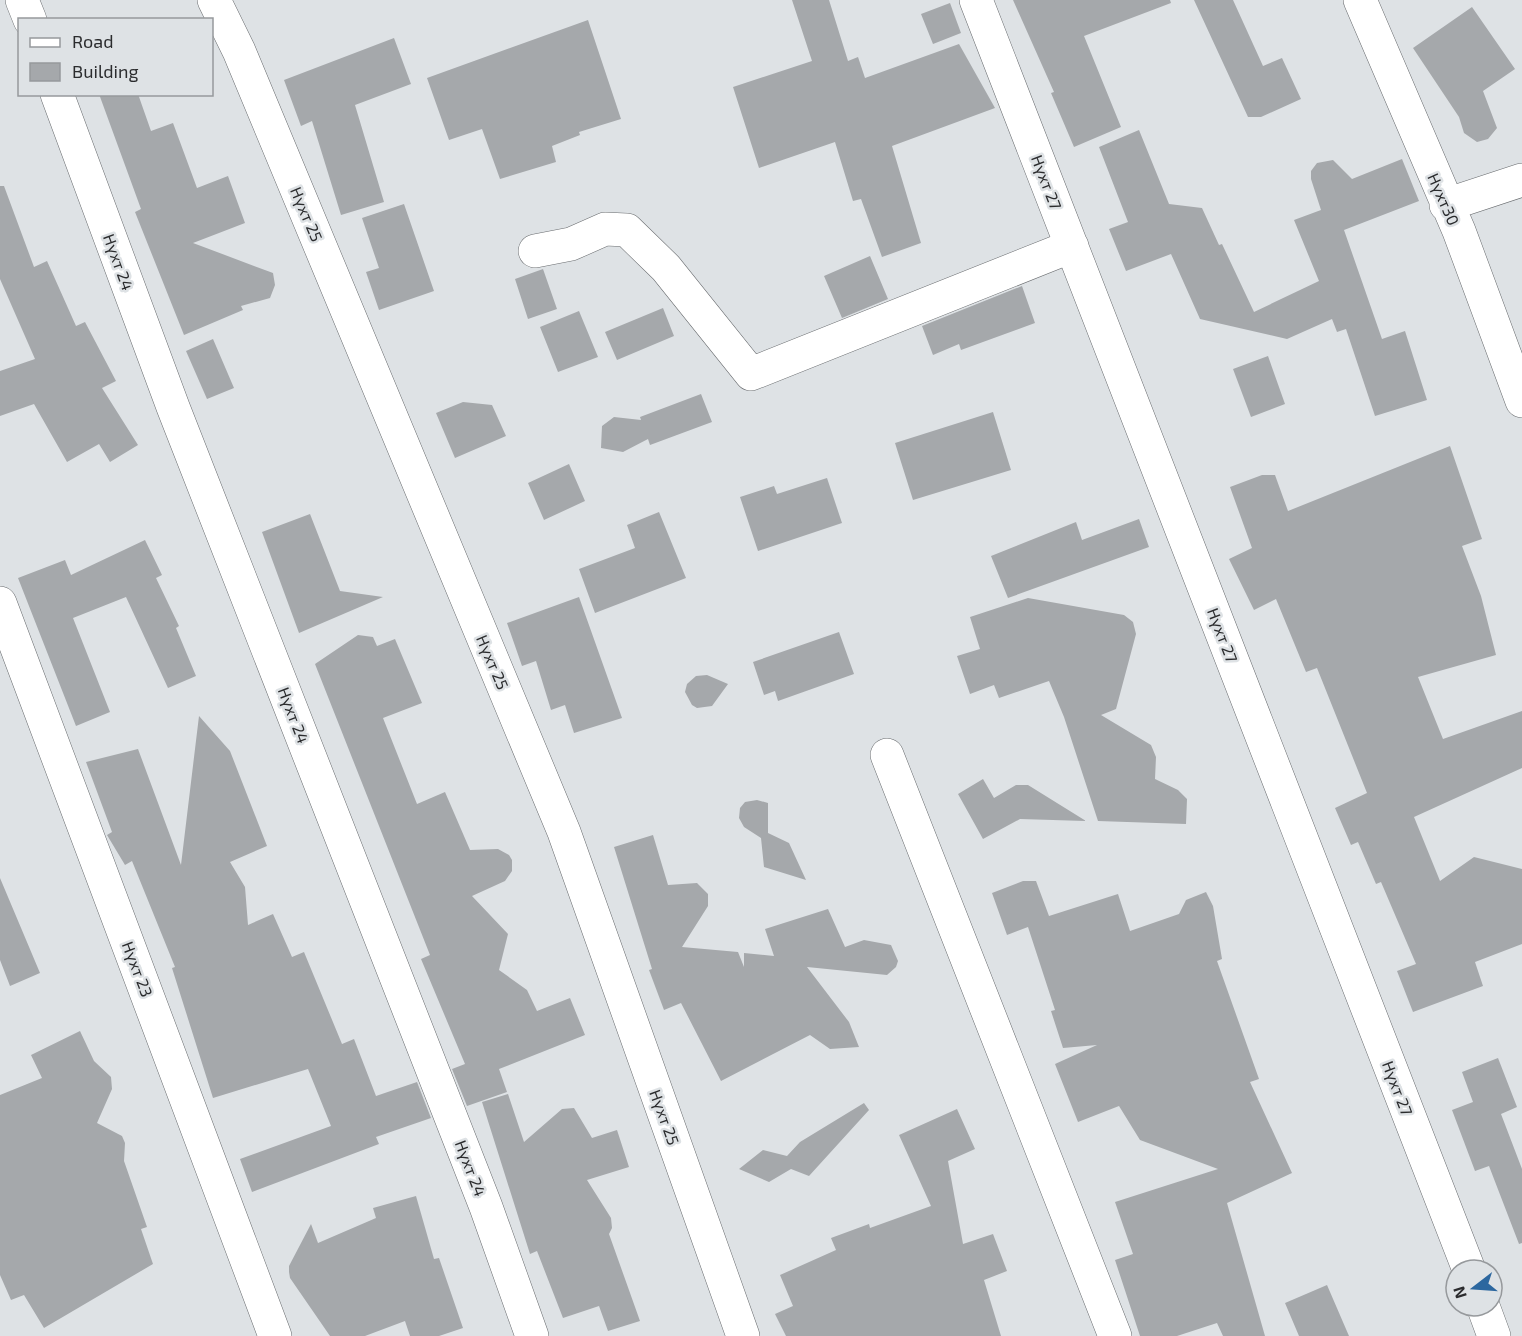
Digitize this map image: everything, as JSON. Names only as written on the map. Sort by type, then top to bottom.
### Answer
[{"type":"street","points":[[22,0],[29,18]]},
{"type":"street","name":"Нүхт 25","points":[[214,0],[243,62],[564,832],[743,1336]]},
{"type":"street","name":"Нүхт 27","points":[[976,0],[1464,1258]]},
{"type":"street","name":"Нүхт30","points":[[1360,0],[1459,231],[1522,401]]},
{"type":"street","name":"Нүхт 24","points":[[58,96],[173,407],[486,1207],[532,1336]]},
{"type":"street","points":[[1446,205],[1522,180]]},
{"type":"street","points":[[535,251],[571,244],[605,229],[627,230],[666,268],[751,374],[1072,246]]},
{"type":"street","name":"Нүхт 23","points":[[0,603],[275,1336]]},
{"type":"street","points":[[887,755],[1115,1336]]},
{"type":"street","points":[[1487,1318],[1494,1336]]},
{"type":"building","points":[[792,0],[829,0],[848,61],[858,57],[865,78],[959,44],[995,108],[892,146],[921,243],[882,257],[861,199],[853,201],[835,142],[759,168],[733,87],[812,61]]},
{"type":"building","points":[[1013,0],[1170,0],[1171,3],[1084,36],[1121,127],[1074,147],[1051,93],[1054,92]]},
{"type":"building","points":[[1194,0],[1233,0],[1263,66],[1282,58],[1301,99],[1261,117],[1248,117]]},
{"type":"building","points":[[950,3],[961,33],[933,44],[921,14]]},
{"type":"building","points":[[1472,7],[1515,69],[1483,91],[1497,128],[1488,139],[1477,142],[1464,133],[1459,117],[1413,48]]},
{"type":"building","points":[[588,20],[621,119],[579,132],[580,135],[552,146],[556,162],[500,179],[482,129],[449,140],[427,78]]},
{"type":"building","points":[[394,38],[411,84],[355,105],[384,202],[341,215],[312,121],[301,126],[284,80]]},
{"type":"building","points":[[100,96],[139,96],[151,131],[173,123],[197,188],[228,176],[245,223],[193,243],[273,273],[275,285],[270,298],[241,306],[243,310],[184,335],[135,212],[141,209]]},
{"type":"building","points":[[1139,130],[1169,204],[1202,208],[1254,312],[1319,281],[1294,220],[1321,210],[1311,179],[1311,171],[1317,163],[1333,160],[1352,179],[1402,159],[1419,201],[1344,230],[1382,339],[1405,331],[1427,400],[1375,416],[1346,329],[1337,332],[1332,319],[1287,339],[1200,319],[1171,254],[1126,271],[1109,229],[1128,222],[1099,147]]},
{"type":"building","points":[[0,186],[4,186],[34,267],[47,261],[76,326],[85,322],[116,381],[102,388],[138,445],[110,462],[99,444],[67,462],[34,404],[0,416],[0,371],[35,359],[0,279]]},
{"type":"building","points":[[404,204],[434,291],[379,310],[366,272],[379,268],[362,218]]},
{"type":"building","points":[[870,256],[888,299],[842,318],[824,276]]},
{"type":"building","points":[[543,269],[557,309],[528,319],[515,279]]},
{"type":"building","points":[[1022,286],[1035,323],[961,350],[959,344],[933,355],[922,326]]},
{"type":"building","points":[[663,308],[674,336],[617,360],[605,332]]},
{"type":"building","points":[[579,311],[598,357],[558,372],[540,327]]},
{"type":"building","points":[[213,339],[234,388],[207,399],[186,351]]},
{"type":"building","points":[[1268,356],[1285,404],[1251,417],[1233,369]]},
{"type":"building","points":[[701,394],[712,422],[650,445],[648,439],[623,452],[601,448],[602,426],[614,417],[641,420],[640,417]]},
{"type":"building","points":[[463,402],[492,405],[506,436],[455,458],[436,413]]},
{"type":"building","points":[[993,412],[1011,470],[913,500],[895,443]]},
{"type":"building","points":[[1450,446],[1482,539],[1462,546],[1481,596],[1496,655],[1418,677],[1443,739],[1522,711],[1522,768],[1414,817],[1440,881],[1474,857],[1522,869],[1522,944],[1475,962],[1483,986],[1413,1012],[1397,971],[1416,964],[1381,882],[1376,884],[1358,842],[1351,845],[1335,808],[1367,793],[1317,668],[1306,672],[1276,599],[1254,610],[1229,559],[1252,548],[1230,487],[1262,475],[1275,475],[1288,511]]},
{"type":"building","points":[[569,464],[585,501],[544,520],[528,483]]},
{"type":"building","points":[[827,478],[842,523],[758,551],[740,497],[774,486],[777,494]]},
{"type":"building","points":[[659,512],[686,578],[595,613],[579,569],[635,548],[627,525]]},
{"type":"building","points":[[310,514],[340,591],[383,597],[299,633],[262,532]]},
{"type":"building","points":[[1139,519],[1149,547],[1008,598],[991,556],[1076,522],[1082,540]]},
{"type":"building","points":[[145,540],[162,575],[156,578],[179,626],[176,628],[196,676],[168,688],[126,597],[73,618],[110,712],[76,726],[18,578],[65,560],[71,575]]},
{"type":"building","points":[[579,597],[622,718],[574,733],[565,705],[551,710],[536,661],[522,666],[507,623]]},
{"type":"building","points":[[1028,598],[1124,615],[1133,622],[1136,634],[1116,709],[1101,715],[1151,745],[1156,757],[1155,779],[1178,790],[1187,799],[1186,824],[1098,821],[1064,717],[1049,681],[999,698],[994,685],[970,694],[957,656],[980,649],[970,617]]},
{"type":"building","points":[[839,632],[854,674],[778,701],[775,691],[764,695],[753,662]]},
{"type":"building","points":[[358,635],[373,637],[377,646],[395,639],[422,703],[383,718],[417,804],[445,792],[470,850],[498,849],[509,855],[512,860],[512,871],[505,881],[472,896],[508,934],[499,970],[527,990],[537,1011],[570,998],[585,1035],[499,1069],[507,1092],[467,1106],[452,1069],[465,1064],[421,959],[430,955],[315,664]]},
{"type":"building","points":[[707,675],[728,684],[712,706],[697,708],[692,705],[685,692],[687,684],[696,676]]},
{"type":"building","points":[[199,716],[230,751],[267,846],[230,862],[245,887],[248,925],[273,914],[292,957],[304,952],[342,1044],[354,1039],[376,1096],[417,1082],[431,1118],[376,1137],[379,1144],[252,1192],[240,1159],[331,1126],[308,1069],[213,1098],[172,968],[175,967],[132,861],[125,865],[107,835],[112,832],[86,762],[138,749],[181,865]]},
{"type":"building","points":[[983,779],[994,798],[1016,785],[1028,785],[1086,821],[1020,819],[983,839],[958,794]]},
{"type":"building","points":[[757,800],[768,803],[768,833],[789,843],[806,880],[764,867],[761,838],[744,827],[739,818],[740,808],[745,802]]},
{"type":"building","points":[[653,835],[668,885],[697,883],[708,894],[708,906],[682,947],[738,952],[744,967],[744,953],[774,956],[765,929],[828,909],[845,947],[864,940],[891,945],[898,961],[896,967],[887,975],[807,967],[849,1022],[859,1047],[830,1049],[810,1035],[721,1081],[681,1003],[664,1010],[649,970],[652,969],[614,847]]},
{"type":"building","points":[[0,878],[40,973],[10,986],[0,960]]},
{"type":"building","points":[[1023,881],[1036,881],[1049,916],[1118,894],[1130,931],[1179,914],[1186,900],[1206,892],[1213,906],[1222,959],[1217,961],[1259,1079],[1250,1082],[1292,1173],[1227,1203],[1265,1336],[1223,1336],[1217,1323],[1177,1336],[1140,1336],[1115,1260],[1133,1254],[1115,1202],[1218,1169],[1140,1140],[1119,1106],[1078,1122],[1055,1064],[1097,1045],[1063,1048],[1051,1011],[1055,1010],[1028,927],[1007,935],[992,893]]},
{"type":"building","points":[[80,1031],[94,1061],[111,1077],[112,1089],[97,1123],[122,1136],[125,1143],[124,1161],[147,1227],[141,1229],[153,1264],[44,1328],[24,1295],[11,1300],[0,1275],[0,1095],[42,1078],[31,1055]]},
{"type":"building","points":[[1498,1058],[1517,1107],[1501,1114],[1522,1169],[1522,1243],[1519,1244],[1489,1166],[1475,1171],[1452,1110],[1473,1102],[1462,1072]]},
{"type":"building","points":[[508,1094],[524,1142],[562,1109],[574,1108],[592,1138],[617,1130],[629,1167],[587,1180],[611,1218],[612,1228],[609,1234],[640,1321],[608,1331],[599,1306],[563,1318],[537,1251],[530,1254],[482,1102]]},
{"type":"building","points":[[864,1103],[869,1110],[809,1176],[791,1169],[769,1182],[739,1169],[763,1150],[787,1156],[800,1142]]},
{"type":"building","points":[[957,1109],[975,1149],[948,1161],[963,1244],[993,1234],[1007,1271],[984,1280],[1001,1336],[786,1336],[775,1314],[793,1306],[780,1275],[836,1250],[831,1238],[869,1224],[870,1228],[931,1206],[899,1135]]},
{"type":"building","points":[[416,1196],[434,1259],[439,1258],[463,1328],[439,1336],[410,1336],[405,1321],[365,1336],[330,1336],[290,1278],[289,1266],[311,1224],[318,1243],[376,1218],[373,1208]]},
{"type":"building","points":[[1327,1285],[1349,1336],[1299,1336],[1285,1303]]}]
